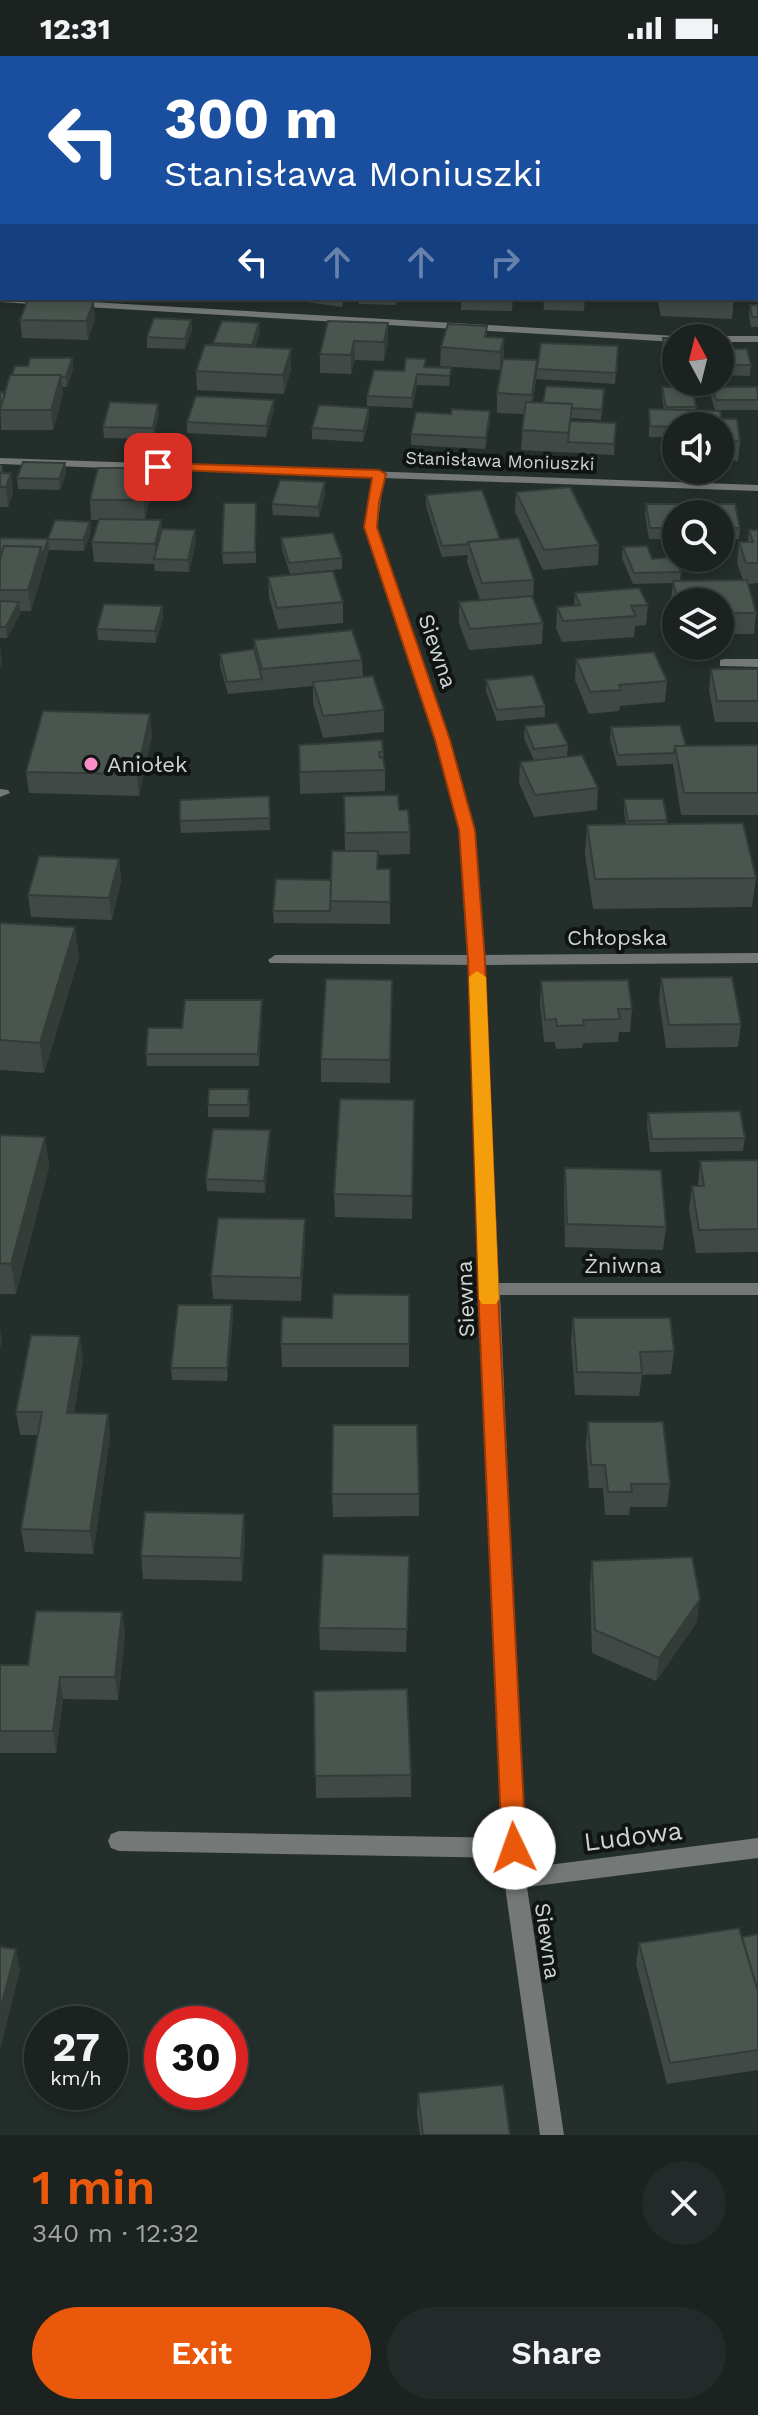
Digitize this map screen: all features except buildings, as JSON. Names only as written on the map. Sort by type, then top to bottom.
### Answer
[{"type":"street","points":[[17,300],[662,338]]},
{"type":"street","points":[[734,339],[758,339]]},
{"type":"street","name":"Stanisława Moniuszki","points":[[0,461],[758,488]]},
{"type":"street","name":"Siewna","points":[[379,474],[372,503],[371,527],[442,740],[467,830],[477,960],[488,1289],[515,1879],[552,2135]]},
{"type":"street","points":[[724,663],[758,663]]},
{"type":"street","name":"Chłopska","points":[[275,960],[758,958]]},
{"type":"street","name":"Żniwna","points":[[488,1289],[758,1289]]},
{"type":"street","points":[[119,1841],[514,1848]]},
{"type":"street","name":"Ludowa","points":[[515,1879],[758,1848]]},
{"type":"slow traffic","points":[[477,977],[489,1299]]},
{"type":"place","name":"Aniołek","points":[[91,764]]},
{"type":"route","points":[[158,467],[379,474],[372,503],[371,527],[442,740],[467,830],[477,960],[489,1313],[514,1848]]}]
